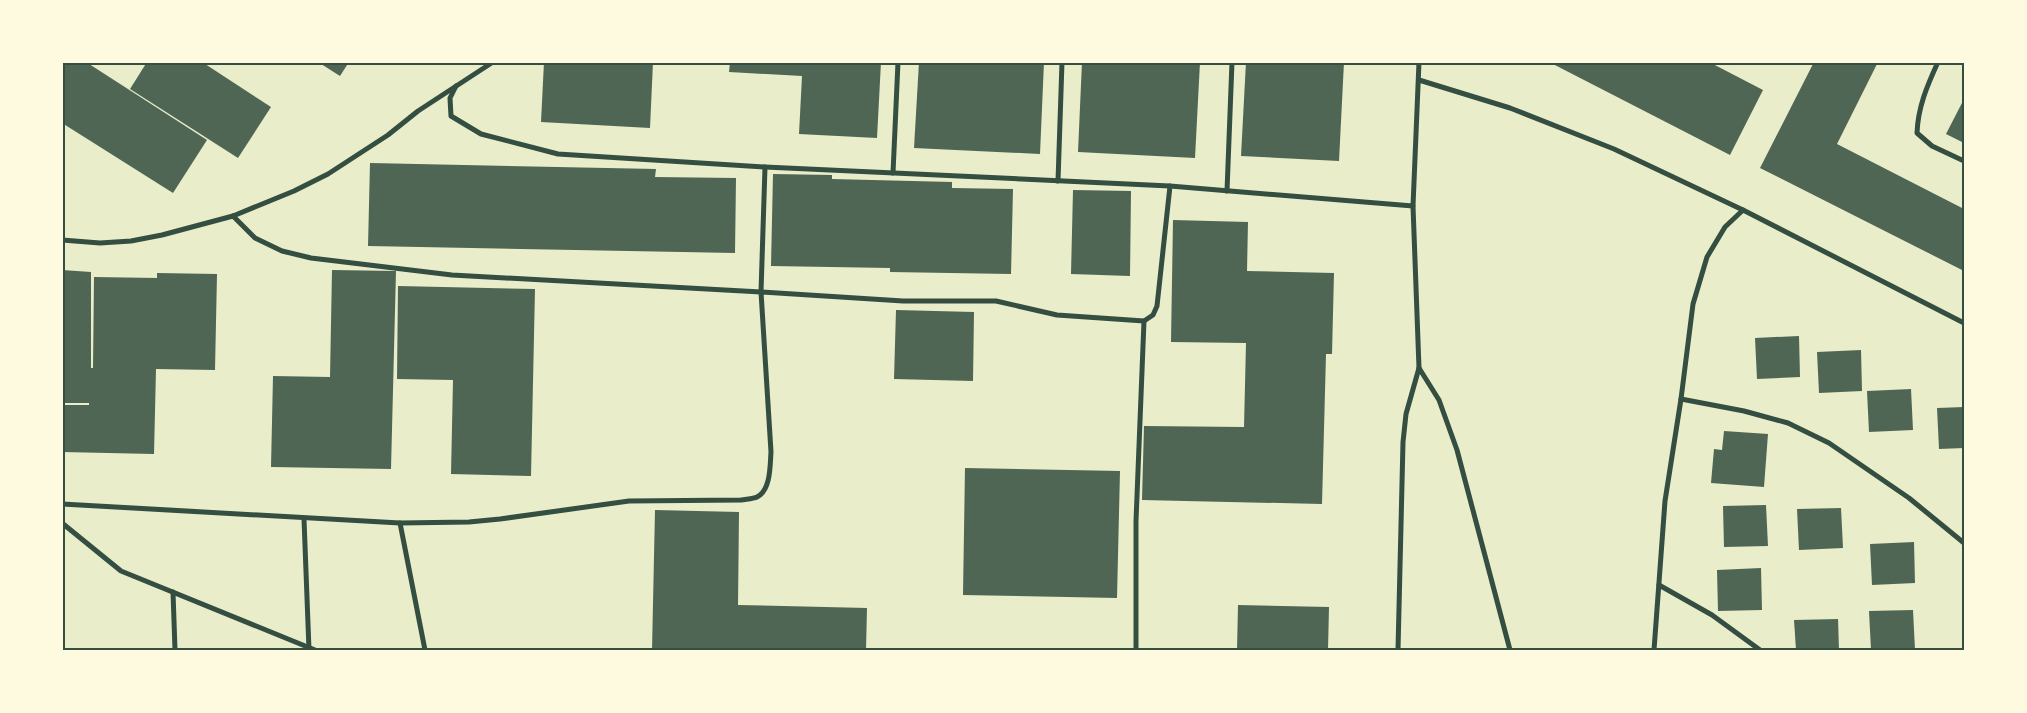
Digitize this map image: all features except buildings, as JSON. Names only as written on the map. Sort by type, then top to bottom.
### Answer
[{"type":"street","points":[[62,240],[100,243],[131,241],[162,235],[233,216],[294,191],[328,174],[388,135],[418,111],[493,62]]},
{"type":"street","points":[[893,173],[898,62]]},
{"type":"street","points":[[1058,181],[1062,62]]},
{"type":"street","points":[[1227,191],[1232,62]]},
{"type":"street","points":[[1398,650],[1403,442],[1406,414],[1419,368],[1413,206],[1419,62]]},
{"type":"street","points":[[1938,62],[1927,86],[1918,114],[1917,132],[1932,146],[1964,161]]},
{"type":"street","points":[[1419,80],[1510,108],[1614,149],[1743,210],[1964,323]]},
{"type":"street","points":[[456,86],[450,98],[451,116],[481,134],[558,154],[765,167],[1170,186],[1413,206]]},
{"type":"street","points":[[62,504],[400,523],[493,520],[629,501],[741,500],[758,496],[765,488],[769,476],[771,452],[761,292],[765,167]]},
{"type":"street","points":[[233,216],[256,238],[282,251],[311,258],[452,274],[903,301],[996,301],[1057,315],[1144,321],[1153,315],[1157,306],[1170,186]]},
{"type":"street","points":[[1654,650],[1665,500],[1681,399],[1693,304],[1707,257],[1725,227],[1743,210]]},
{"type":"street","points":[[1136,650],[1136,521],[1144,321]]},
{"type":"street","points":[[1419,368],[1439,400],[1457,450],[1510,650]]},
{"type":"street","points":[[1681,399],[1744,411],[1788,423],[1828,443],[1909,498],[1964,543]]},
{"type":"street","points":[[62,523],[121,571],[311,650],[304,519]]},
{"type":"street","points":[[400,523],[425,650]]},
{"type":"street","points":[[1659,584],[1712,615],[1760,650]]},
{"type":"street","points":[[173,592],[175,650]]}]
